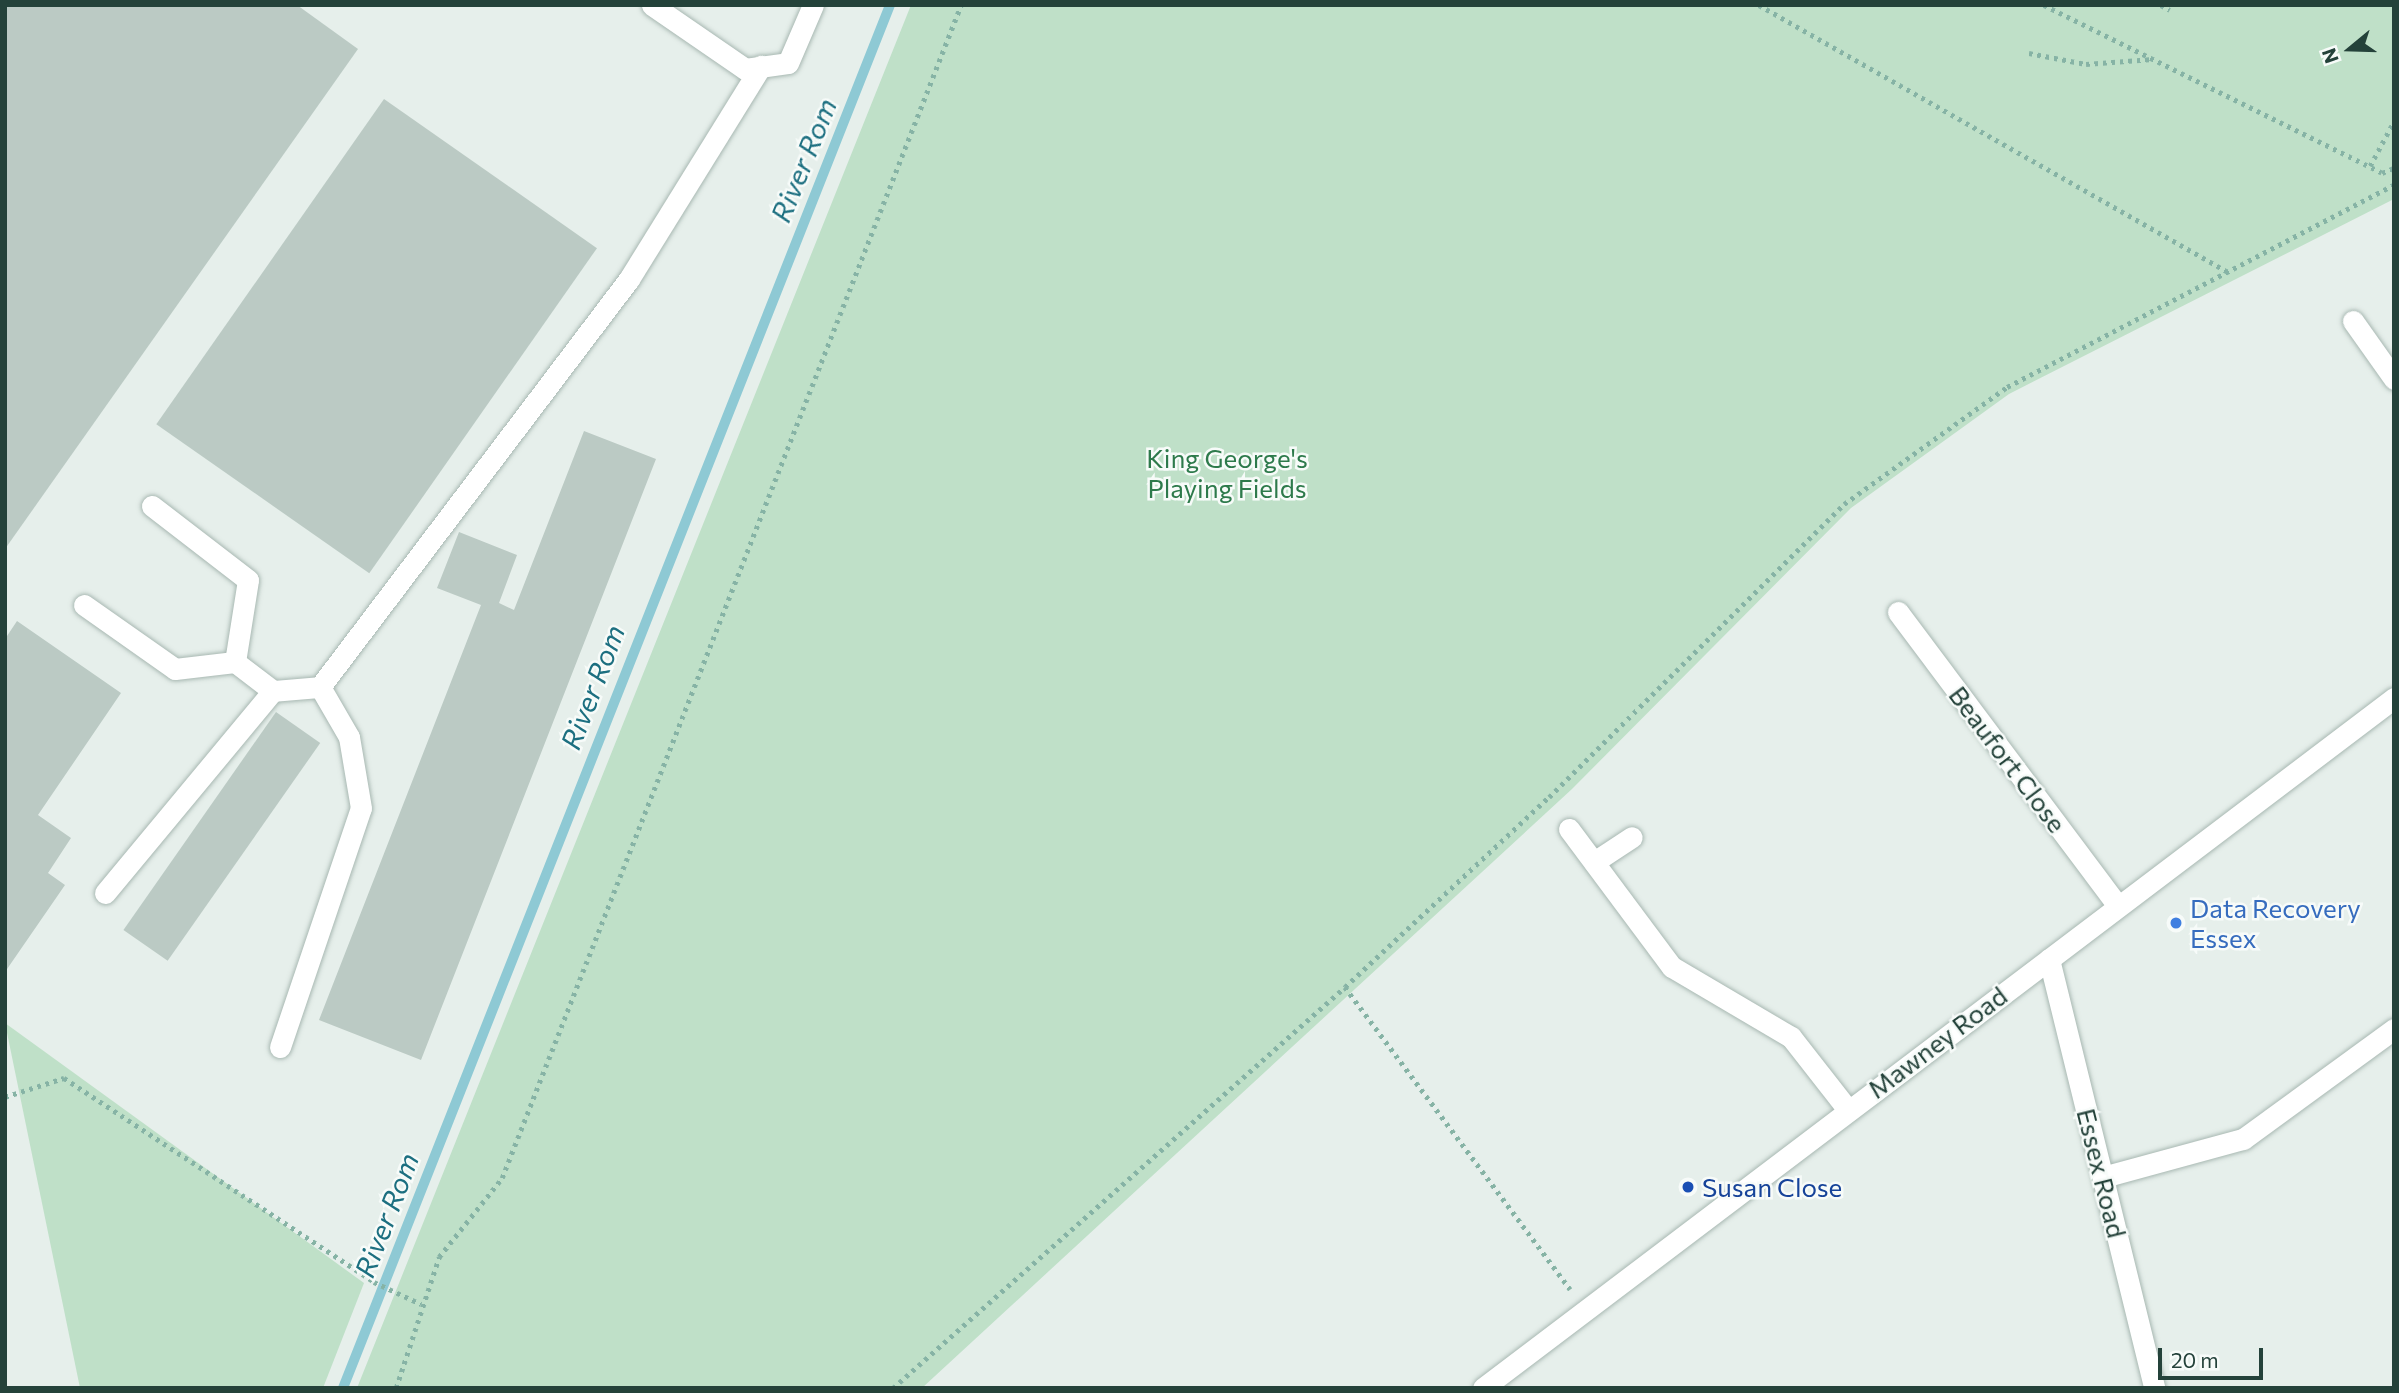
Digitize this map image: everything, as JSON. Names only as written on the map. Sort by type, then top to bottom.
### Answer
[{"type":"street","points":[[652,5],[745,69],[788,62],[813,5]]},
{"type":"street","points":[[84,605],[175,669],[235,662],[273,691],[320,687],[629,279],[761,66]]},
{"type":"street","points":[[2353,321],[2394,379]]},
{"type":"street","points":[[152,506],[248,580],[235,662]]},
{"type":"street","name":"Beaufort Close","points":[[1898,612],[2118,906]]},
{"type":"street","points":[[280,1047],[361,808],[349,737],[320,687]]},
{"type":"street","points":[[105,893],[273,691]]},
{"type":"street","name":"Mawney Road","points":[[1483,1388],[2394,698]]},
{"type":"street","points":[[1569,829],[1672,967],[1791,1037],[1848,1110]]},
{"type":"street","points":[[1594,862],[1632,837]]},
{"type":"street","name":"Essex Road","points":[[2049,959],[2154,1388]]},
{"type":"street","points":[[2103,1177],[2243,1139],[2394,1029]]},
{"type":"path","points":[[396,1388],[421,1304],[459,1224],[502,1178],[961,5]]},
{"type":"path","points":[[1759,5],[2228,272]]},
{"type":"path","points":[[2044,5],[2382,173],[2394,168]]},
{"type":"path","points":[[2161,5],[2170,10]]},
{"type":"path","points":[[2029,53],[2086,64],[2154,59]]},
{"type":"path","points":[[2370,166],[2394,121]]},
{"type":"path","points":[[893,1388],[1345,987],[1549,797],[1844,504],[2007,387],[2394,185]]},
{"type":"path","points":[[1345,987],[1586,1310]]},
{"type":"path","points":[[5,1097],[64,1078],[374,1282],[421,1304]]},
{"type":"green space","name":"King George's Playing Fields","points":[[911,5],[2394,5],[2394,199],[2009,394],[1851,508],[1572,789],[922,1388],[357,1388]]},
{"type":"green space","points":[[5,1023],[364,1283],[323,1388],[80,1388]]},
{"type":"building","points":[[5,5],[297,5],[358,49],[5,549]]},
{"type":"building","points":[[384,99],[597,248],[369,573],[156,424]]},
{"type":"building","points":[[584,431],[656,459],[421,1060],[319,1020],[481,605],[437,588],[459,532],[517,555],[499,603],[514,610]]},
{"type":"building","points":[[17,621],[121,693],[38,815],[71,838],[48,873],[65,885],[5,972],[5,639]]},
{"type":"building","points":[[276,712],[320,743],[168,961],[123,930]]},
{"type":"waterway","name":"River Rom","points":[[343,1388],[890,5]]},
{"type":"place","name":"Data Recovery Essex","points":[[2176,923]]},
{"type":"place","name":"Susan Close","points":[[1688,1187]]}]
